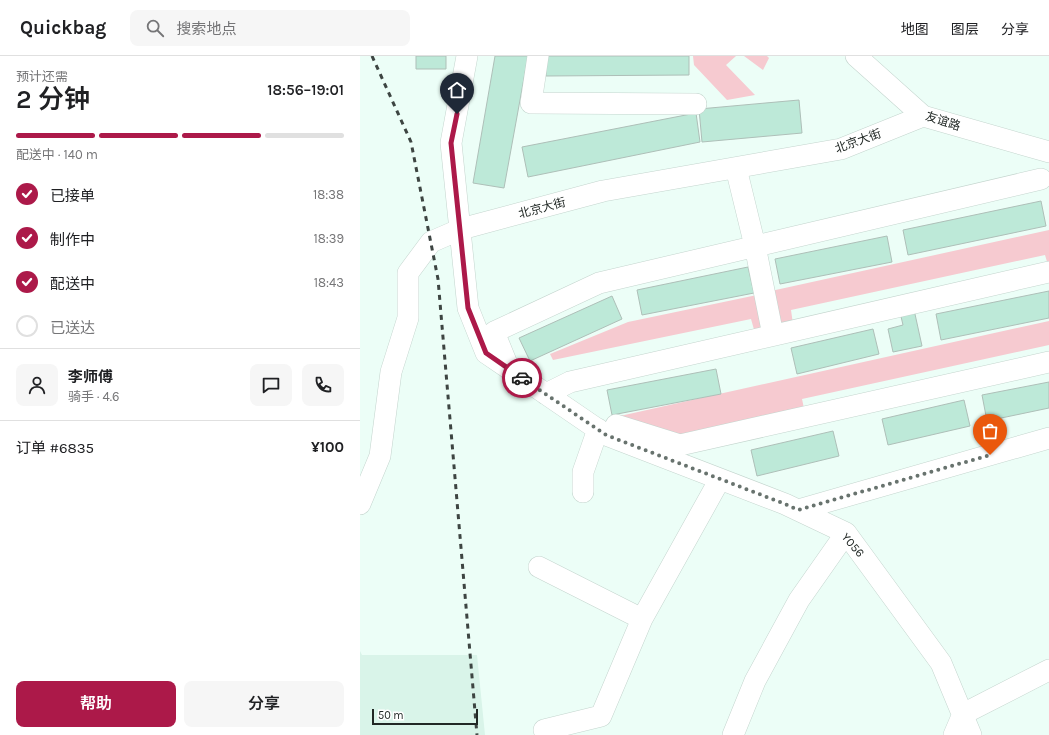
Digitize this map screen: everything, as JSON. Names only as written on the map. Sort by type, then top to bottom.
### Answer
[{"type":"street","points":[[461,230],[451,143],[467,56]]},
{"type":"street","points":[[538,56],[531,103],[696,104]]},
{"type":"street","name":"友谊路","points":[[856,56],[923,116],[1049,152]]},
{"type":"street","name":"北京大街","points":[[360,504],[380,456],[390,372],[408,318],[408,273],[431,242],[461,230],[603,191],[841,149],[923,116]]},
{"type":"street","points":[[736,168],[773,335]]},
{"type":"street","points":[[509,369],[494,332],[599,283],[1041,179]]},
{"type":"street","name":"Y056","points":[[461,230],[468,308],[486,353],[509,369],[551,391],[606,435],[798,510],[846,533],[941,663],[971,735]]},
{"type":"street","points":[[551,391],[570,382],[1049,272]]},
{"type":"street","points":[[551,391],[608,423],[680,445],[1049,362]]},
{"type":"street","points":[[583,492],[583,472],[598,430]]},
{"type":"street","points":[[798,510],[1049,438]]},
{"type":"street","points":[[544,730],[601,716],[642,619],[720,479]]},
{"type":"street","points":[[732,735],[755,680],[799,600],[846,533]]},
{"type":"street","points":[[538,568],[642,619]]},
{"type":"street","points":[[954,735],[963,714],[1049,670]]},
{"type":"shaded area","points":[[693,56],[736,56],[726,65],[755,95],[727,100],[694,65]]},
{"type":"shaded area","points":[[744,56],[767,56],[769,58],[763,70]]},
{"type":"shaded area","points":[[1049,230],[1049,265],[1045,255],[791,310],[793,324],[784,325],[778,322],[771,291]]},
{"type":"shaded area","points":[[757,295],[763,327],[755,333],[751,319],[553,360],[550,354],[628,322]]},
{"type":"shaded area","points":[[1049,321],[1049,345],[802,399],[805,413],[679,441],[611,418]]},
{"type":"shaded area","points":[[360,651],[362,655],[477,655],[485,735],[360,735]]},
{"type":"building","points":[[416,56],[446,56],[446,69],[416,69]]},
{"type":"building","points":[[495,56],[528,56],[504,188],[473,183]]},
{"type":"building","points":[[546,56],[689,56],[689,75],[546,76]]},
{"type":"building","points":[[799,100],[802,133],[702,142],[699,109]]},
{"type":"building","points":[[696,113],[700,142],[528,177],[522,147]]},
{"type":"building","points":[[1041,201],[1046,226],[908,255],[903,230]]},
{"type":"building","points":[[887,236],[892,262],[780,284],[775,259]]},
{"type":"building","points":[[748,267],[754,293],[642,315],[637,290]]},
{"type":"building","points":[[1049,291],[1049,318],[941,340],[936,314]]},
{"type":"building","points":[[612,296],[622,319],[530,361],[519,338]]},
{"type":"building","points":[[913,305],[922,346],[893,352],[888,329],[903,325],[899,308]]},
{"type":"building","points":[[873,329],[879,354],[797,374],[791,348]]},
{"type":"building","points":[[716,369],[721,394],[612,415],[607,390]]},
{"type":"building","points":[[1049,382],[1049,408],[987,421],[982,395]]},
{"type":"building","points":[[964,400],[970,426],[888,445],[882,419]]},
{"type":"building","points":[[833,431],[839,456],[757,476],[751,450]]},
{"type":"railway","points":[[372,56],[411,142],[438,279],[477,735]]},
{"type":"way so far","points":[[522,378],[606,435],[798,510],[990,455]]},
{"type":"route","points":[[457,114],[451,143],[468,308],[486,353],[522,378]]}]
